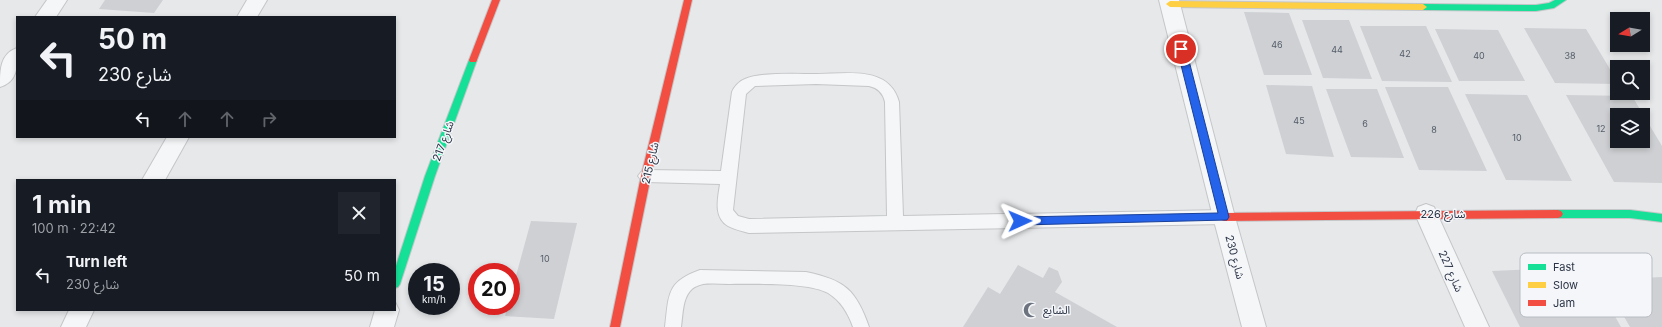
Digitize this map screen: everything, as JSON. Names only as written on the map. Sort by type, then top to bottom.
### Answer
[{"type":"street","points":[[46,16],[57,0]]},
{"type":"street","points":[[248,16],[257,0]]},
{"type":"street","name":"شارع 217","points":[[396,281],[435,162],[496,0]]},
{"type":"street","name":"شارع 215","points":[[615,327],[646,176],[688,0]]},
{"type":"street","points":[[1169,2],[1350,3],[1546,8],[1558,4],[1562,0]]},
{"type":"street","name":"شارع 230","points":[[1169,2],[1254,327]]},
{"type":"street","points":[[0,79],[16,57]]},
{"type":"street","points":[[154,179],[177,138]]},
{"type":"street","name":"شارع 226","points":[[1224,217],[1426,214],[1630,214],[1662,218]]},
{"type":"street","name":"شارع 227","points":[[1426,214],[1477,327]]},
{"type":"street","points":[[73,327],[81,311]]},
{"type":"street","points":[[382,327],[387,311]]},
{"type":"lane","points":[[895,223],[892,102],[890,94],[884,87],[876,82],[816,79],[762,80],[748,83],[743,87],[738,98],[728,178],[726,210],[728,216],[741,224],[895,223],[1224,217]]},
{"type":"lane","points":[[646,176],[728,178]]},
{"type":"lane","points":[[673,327],[678,293],[687,283],[700,277],[745,277],[806,279],[820,282],[834,288],[845,297],[854,308],[861,327]]},
{"type":"building","points":[[105,0],[163,0],[154,13],[99,9]]},
{"type":"building","points":[[1244,12],[1289,13],[1312,75],[1264,75]]},
{"type":"building","points":[[1302,20],[1349,20],[1372,79],[1323,78]]},
{"type":"building","points":[[1360,26],[1426,26],[1452,82],[1382,81]]},
{"type":"building","points":[[1524,28],[1586,29],[1610,69],[1610,84],[1555,83]]},
{"type":"building","points":[[1435,29],[1498,30],[1525,81],[1459,81]]},
{"type":"building","points":[[1266,85],[1312,86],[1334,157],[1286,154]]},
{"type":"building","points":[[1385,87],[1448,87],[1487,171],[1419,170]]},
{"type":"building","points":[[1326,89],[1377,89],[1404,158],[1351,157]]},
{"type":"building","points":[[1465,94],[1527,95],[1572,181],[1506,180]]},
{"type":"building","points":[[1566,95],[1610,96],[1610,100],[1634,100],[1639,108],[1610,108],[1610,148],[1650,148],[1650,126],[1662,146],[1662,183],[1614,182]]},
{"type":"building","points":[[531,221],[577,223],[554,319],[505,316],[520,315],[519,263]]},
{"type":"building","name":"الشايع","points":[[1018,265],[1043,278],[1049,267],[1058,271],[1062,282],[1055,292],[1117,327],[963,327],[988,287],[1000,294]]},
{"type":"building","points":[[1520,270],[1520,317],[1615,317],[1621,327],[1520,327],[1492,271]]},
{"type":"building","points":[[1662,277],[1662,327],[1630,327],[1624,317],[1652,317],[1652,278]]},
{"type":"traffic: fast","points":[[1423,7],[1536,8],[1551,6],[1562,0]]},
{"type":"traffic: fast","points":[[396,281],[430,176],[473,60]]},
{"type":"traffic: fast","points":[[1558,214],[1630,214],[1662,218]]},
{"type":"traffic: slow","points":[[1170,4],[1423,7]]},
{"type":"traffic: jam","points":[[473,60],[496,0]]},
{"type":"traffic: jam","points":[[615,327],[646,176],[688,0]]},
{"type":"traffic: jam","points":[[1224,217],[1558,214]]},
{"type":"place","name":"الشايع","points":[[1031,310]]},
{"type":"route","points":[[1020,221],[1224,217],[1181,49]]}]
